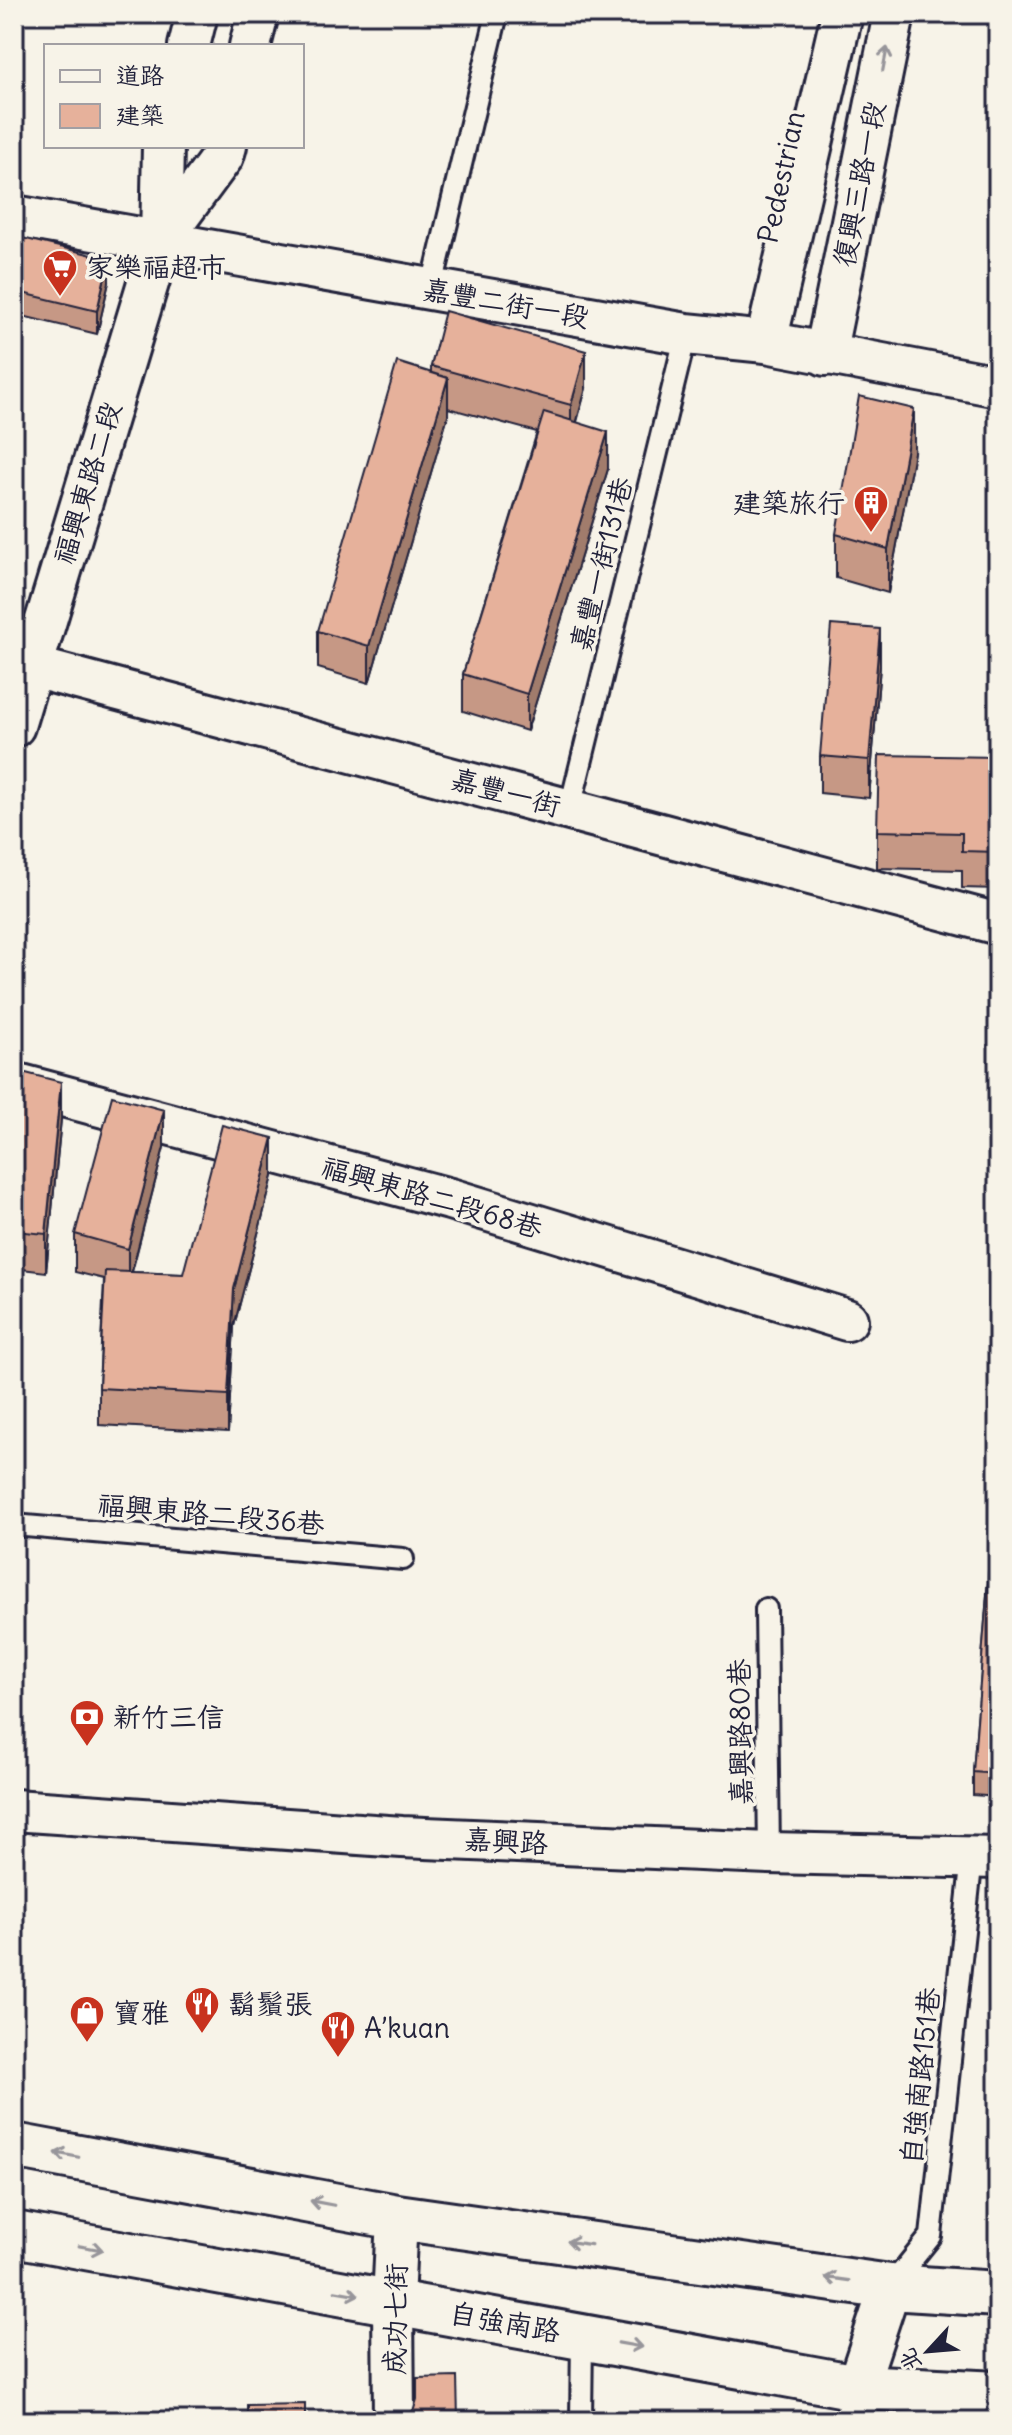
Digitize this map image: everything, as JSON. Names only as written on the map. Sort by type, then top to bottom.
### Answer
[{"type":"main road","points":[[14,2146],[397,2217],[890,2287],[998,2294]]},
{"type":"main road","name":"自強南路","points":[[14,2234],[582,2336],[857,2404],[998,2394]]},
{"type":"street","points":[[190,44],[197,14]]},
{"type":"street","points":[[250,44],[258,14]]},
{"type":"street","name":"Pedestrian","points":[[756,341],[817,14]]},
{"type":"street","name":"復興三路一段","points":[[756,341],[842,14]]},
{"type":"street","name":"復興三路一段","points":[[825,355],[894,14]]},
{"type":"street","name":"福興東路二段","points":[[14,726],[23,665],[161,240],[163,148]]},
{"type":"street","name":"福興東路二段","points":[[161,240],[223,156],[225,148]]},
{"type":"street","name":"嘉豐二街一段","points":[[14,216],[686,334],[756,341],[998,386]]},
{"type":"street","name":"嘉豐一街","points":[[23,665],[998,924]]},
{"type":"street","name":"福興東路二段68巷","points":[[14,1083],[450,1199],[847,1320]]},
{"type":"street","name":"嘉興路","points":[[14,1810],[402,1837],[769,1853],[985,1857]]},
{"type":"street","name":"成功七街","points":[[394,2421],[393,2302],[397,2217]]},
{"type":"street","points":[[857,2404],[890,2287]]},
{"type":"lane","points":[[431,290],[497,14]]},
{"type":"lane","name":"嘉豐一街131巷","points":[[570,808],[686,334]]},
{"type":"lane","name":"福興東路二段36巷","points":[[14,1525],[403,1559]]},
{"type":"lane","name":"嘉興路80巷","points":[[766,1609],[769,1853]]},
{"type":"lane","name":"自強南路151巷","points":[[890,2287],[931,2236],[985,1857]]},
{"type":"lane","points":[[581,2421],[582,2336]]},
{"type":"building","points":[[14,236],[109,259],[97,311],[14,291]]},
{"type":"building","points":[[445,311],[586,351],[571,405],[431,366]]},
{"type":"building","points":[[397,362],[448,378],[369,646],[318,631]]},
{"type":"building","name":"建築旅行","points":[[859,396],[914,409],[888,549],[836,534]]},
{"type":"building","points":[[544,412],[608,432],[527,694],[463,674]]},
{"type":"building","points":[[831,625],[880,629],[869,760],[820,756]]},
{"type":"building","points":[[879,755],[998,757],[998,852],[962,851],[962,833],[877,831]]},
{"type":"building","points":[[14,1070],[61,1082],[46,1234],[14,1231]]},
{"type":"building","points":[[112,1096],[164,1110],[128,1249],[75,1234]]},
{"type":"building","points":[[222,1125],[273,1138],[234,1289],[228,1395],[99,1388],[105,1271],[183,1274]]},
{"type":"building","points":[[998,1456],[998,1774],[973,1772]]},
{"type":"building","points":[[457,2377],[458,2421],[409,2421],[417,2399],[417,2378]]},
{"type":"building","points":[[305,2404],[305,2421],[247,2421],[247,2405]]},
{"type":"place","name":"家樂福超市","points":[[60,298]]},
{"type":"place","name":"建築旅行","points":[[871,534]]},
{"type":"place","name":"新竹三信","points":[[87,1748]]},
{"type":"place","name":"鬍鬚張","points":[[202,2035]]},
{"type":"place","name":"寶雅","points":[[87,2044]]},
{"type":"place","name":"A’kuan","points":[[338,2059]]}]
